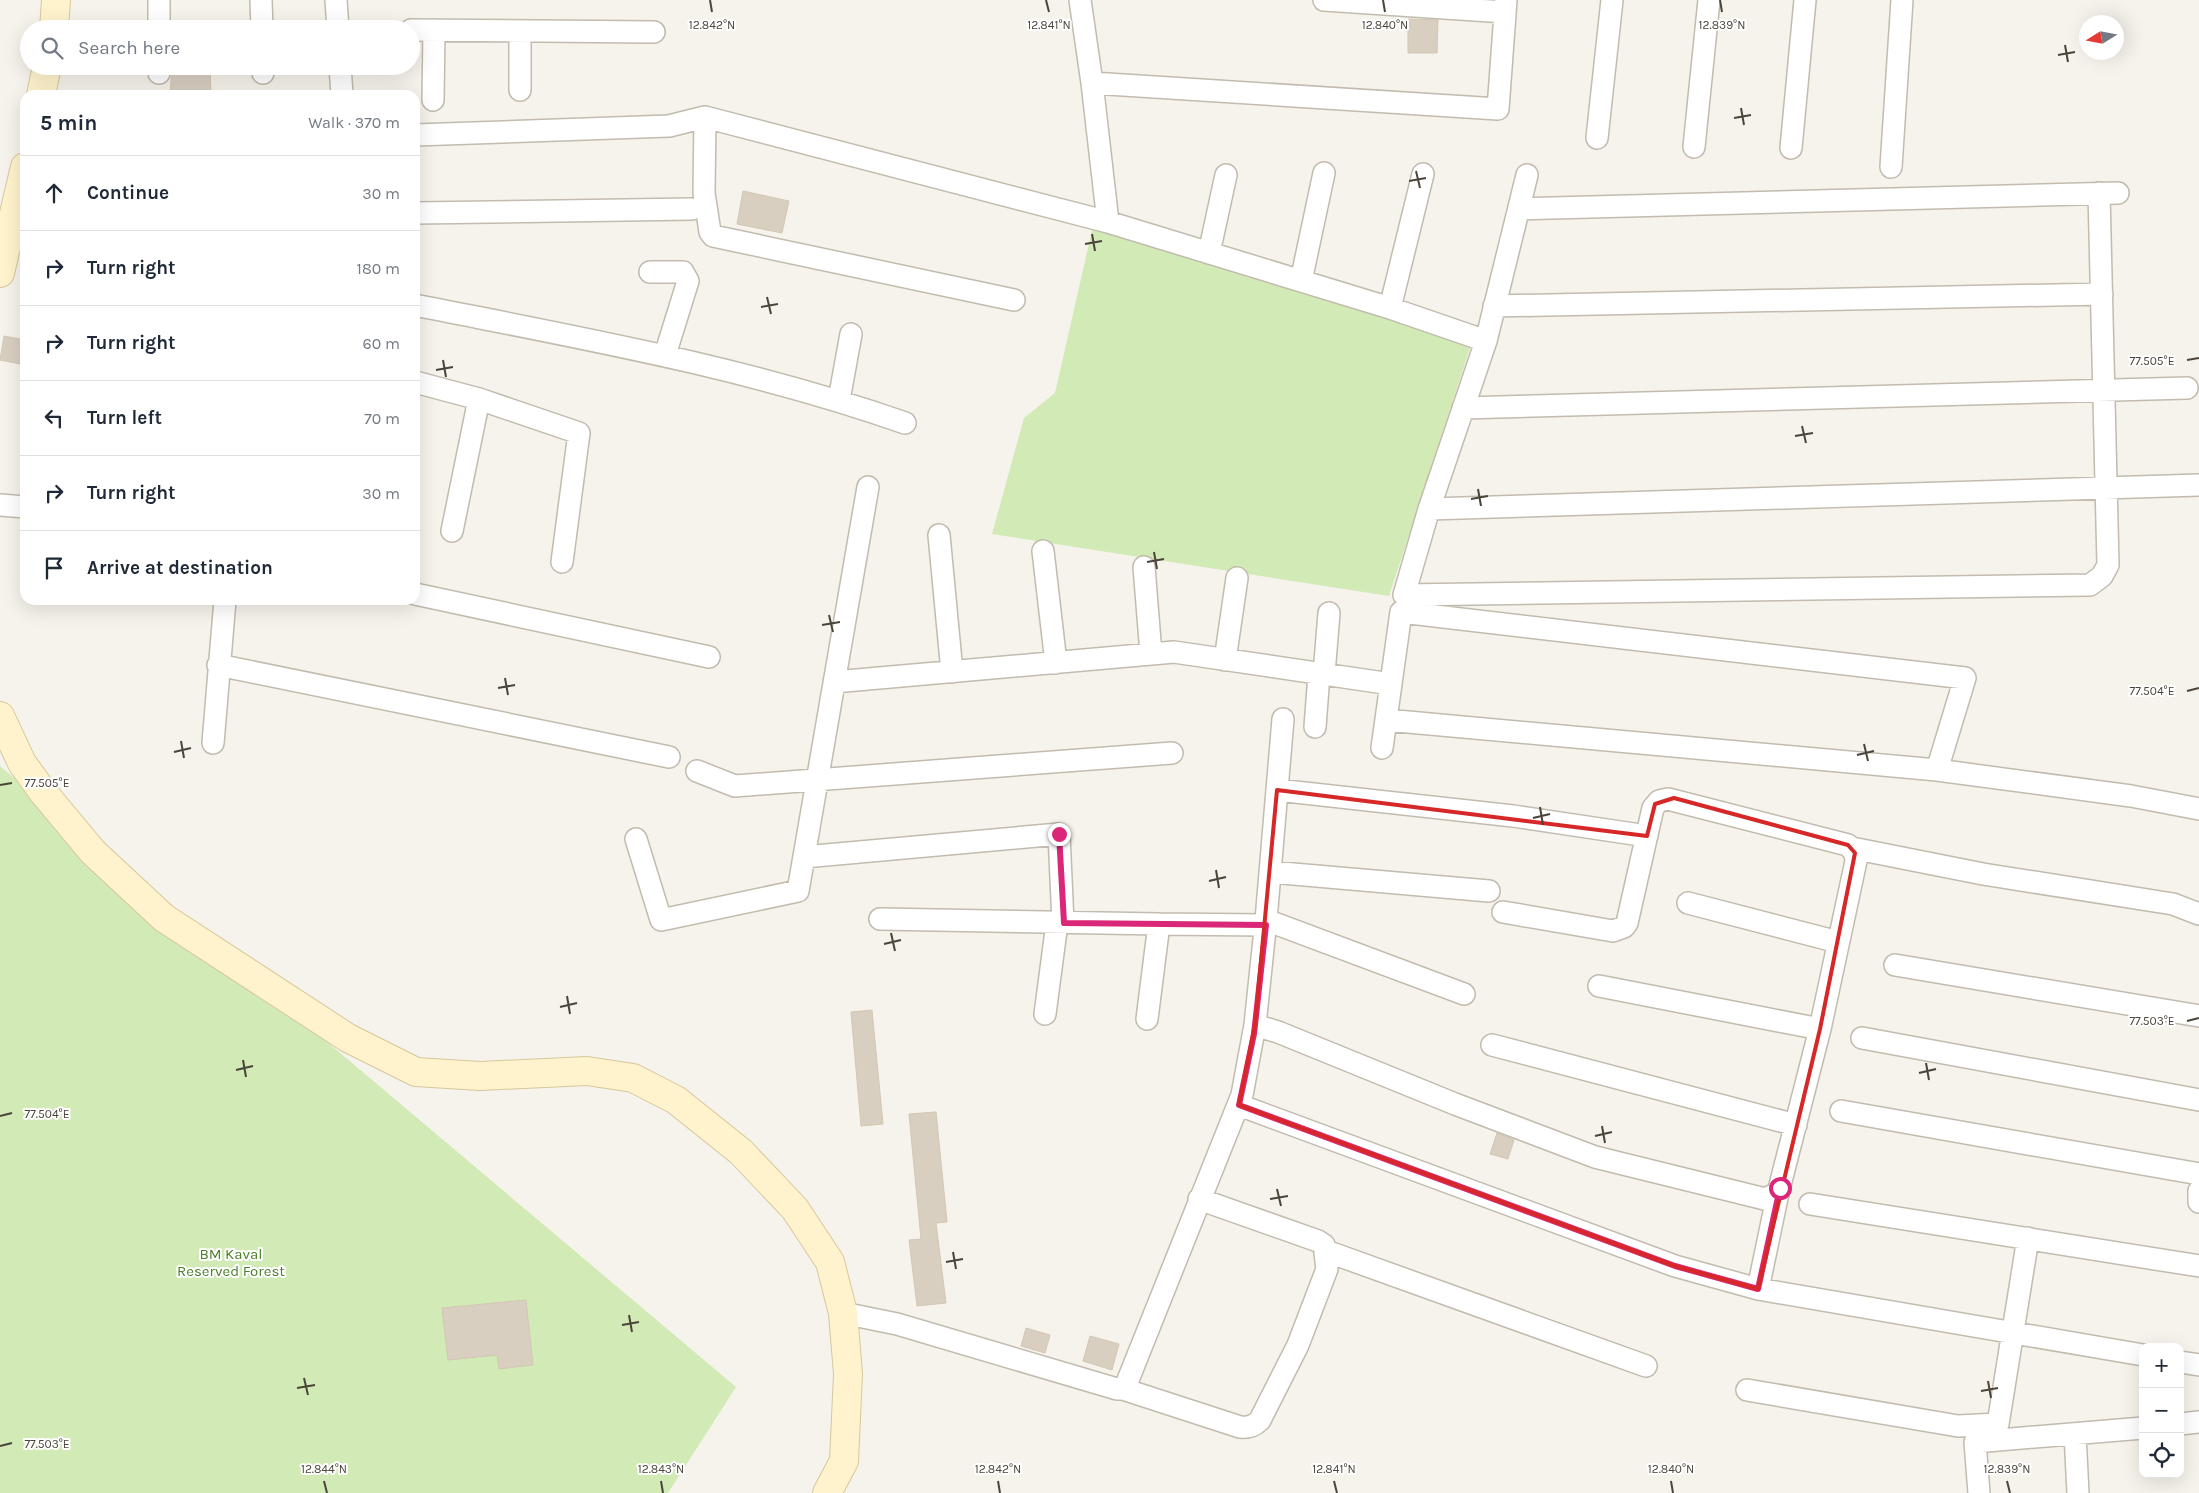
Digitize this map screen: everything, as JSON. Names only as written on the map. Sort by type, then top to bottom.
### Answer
[{"type":"main road","points":[[55,20],[56,0]]},
{"type":"main road","points":[[42,90],[45,75]]},
{"type":"main road","points":[[0,273],[20,188]]},
{"type":"main road","points":[[0,716],[22,763],[43,792],[93,852],[164,918],[348,1038],[416,1072],[480,1076],[588,1071],[633,1078],[676,1100],[741,1152],[795,1209],[830,1262],[843,1313],[848,1374],[844,1461],[828,1493]]},
{"type":"street","points":[[159,0],[159,20]]},
{"type":"street","points":[[261,0],[262,20]]},
{"type":"street","points":[[336,0],[337,20]]},
{"type":"street","points":[[1080,0],[1092,83],[1108,222]]},
{"type":"street","points":[[1092,83],[1498,109],[1506,6],[1324,0]]},
{"type":"street","points":[[1597,138],[1612,0]]},
{"type":"street","points":[[1694,147],[1709,0]]},
{"type":"street","points":[[1791,148],[1805,0]]},
{"type":"street","points":[[1891,167],[1902,0]]},
{"type":"street","points":[[420,30],[654,32]]},
{"type":"street","points":[[433,100],[434,30]]},
{"type":"street","points":[[520,31],[520,90]]},
{"type":"street","points":[[341,75],[342,90]]},
{"type":"street","points":[[705,117],[704,193],[712,236],[1014,300]]},
{"type":"street","points":[[420,135],[669,126],[705,117],[1108,222],[1390,308],[1486,341]]},
{"type":"street","points":[[1301,281],[1324,174]]},
{"type":"street","points":[[1390,308],[1423,174]]},
{"type":"street","points":[[1209,253],[1226,175]]},
{"type":"street","points":[[1519,209],[2109,193],[2102,294],[2108,565],[2102,576],[2090,585],[1404,594],[1429,509],[1486,341],[1527,175]]},
{"type":"street","points":[[420,213],[692,209]]},
{"type":"street","points":[[650,272],[683,272],[688,281],[665,355]]},
{"type":"street","points":[[1494,306],[2102,294]]},
{"type":"street","points":[[420,306],[665,355],[839,400],[905,423]]},
{"type":"street","points":[[839,400],[851,334]]},
{"type":"street","points":[[420,383],[479,399],[579,433],[562,562]]},
{"type":"street","points":[[1463,408],[2187,388]]},
{"type":"street","points":[[452,531],[479,399]]},
{"type":"street","points":[[1429,509],[2199,485]]},
{"type":"street","points":[[636,839],[662,920],[798,891],[868,487]]},
{"type":"street","points":[[0,505],[20,507]]},
{"type":"street","points":[[939,535],[952,672]]},
{"type":"street","points":[[1043,551],[1056,663]]},
{"type":"street","points":[[1144,567],[1151,654]]},
{"type":"street","points":[[1225,660],[1237,578]]},
{"type":"street","points":[[420,595],[709,657]]},
{"type":"street","points":[[213,743],[224,605]]},
{"type":"street","points":[[1382,748],[1401,612],[1965,678],[1937,770]]},
{"type":"street","points":[[1315,726],[1329,613]]},
{"type":"street","points":[[834,682],[1174,652],[1391,684]]},
{"type":"street","points":[[218,665],[669,757]]},
{"type":"street","points":[[1123,1389],[1239,1105],[1255,1025],[1266,923],[1283,718]]},
{"type":"street","points":[[1386,720],[1937,770],[2131,796],[2199,810]]},
{"type":"street","points":[[697,771],[735,786],[1172,753]]},
{"type":"street","points":[[1277,790],[1513,816],[1647,836]]},
{"type":"street","points":[[1503,912],[1618,930],[1627,923],[1655,804],[1674,798],[1848,845],[1852,848],[1992,876],[2173,904],[2199,914]]},
{"type":"street","points":[[804,857],[1059,834],[1060,923],[1045,1014]]},
{"type":"street","points":[[1758,1289],[1778,1193],[1820,1029],[1856,861],[1852,848]]},
{"type":"street","points":[[1270,872],[1490,891]]},
{"type":"street","points":[[1688,903],[1838,942]]},
{"type":"street","points":[[880,920],[1159,924],[1266,923],[1464,994]]},
{"type":"street","points":[[1147,1019],[1159,924]]},
{"type":"street","points":[[1895,965],[2199,1016]]},
{"type":"street","points":[[1599,986],[1820,1029]]},
{"type":"street","points":[[1255,1025],[1278,1032],[1455,1104],[1595,1157],[1765,1199],[1778,1193]]},
{"type":"street","points":[[1862,1038],[2199,1100]]},
{"type":"street","points":[[1492,1045],[1796,1125]]},
{"type":"street","points":[[1239,1105],[1675,1266],[1758,1289],[2139,1354]]},
{"type":"street","points":[[1841,1111],[2199,1174]]},
{"type":"street","points":[[2199,1191],[2199,1202]]},
{"type":"street","points":[[843,1313],[897,1324],[1117,1389],[1123,1389],[1240,1427],[1255,1425],[1298,1345],[1327,1269],[1326,1252],[1318,1241],[1199,1199]]},
{"type":"street","points":[[1810,1204],[2199,1266]]},
{"type":"street","points":[[1747,1390],[1958,1426],[1998,1424],[2028,1238]]},
{"type":"street","points":[[1326,1252],[1646,1366]]},
{"type":"street","points":[[2184,1363],[2199,1365]]},
{"type":"street","points":[[2184,1424],[2199,1422]]},
{"type":"street","points":[[1980,1493],[1975,1442],[2139,1428]]},
{"type":"street","points":[[2075,1434],[2078,1493]]},
{"type":"highlighted area","points":[[1277,790],[1647,836],[1655,804],[1674,798],[1848,845],[1855,853],[1820,1029],[1758,1289],[1675,1266],[1239,1105],[1255,1025]]},
{"type":"green space","points":[[1093,226],[1471,345],[1389,596],[992,534],[1024,418],[1055,393]]},
{"type":"green space","name":"BM Kaval Reserved Forest","points":[[0,766],[736,1387],[668,1493],[0,1493]]},
{"type":"building","points":[[1408,19],[1438,20],[1437,53],[1408,53]]},
{"type":"building","points":[[171,75],[210,75],[211,90],[170,90]]},
{"type":"building","points":[[743,191],[789,201],[782,233],[737,224]]},
{"type":"building","points":[[4,336],[20,339],[20,364],[0,360]]},
{"type":"building","points":[[872,1010],[883,1124],[861,1126],[851,1012]]},
{"type":"building","points":[[936,1112],[947,1222],[936,1223],[946,1303],[917,1306],[909,1240],[921,1239],[909,1114]]},
{"type":"building","points":[[1497,1133],[1514,1140],[1508,1159],[1490,1154]]},
{"type":"building","points":[[526,1300],[533,1365],[499,1369],[497,1355],[448,1360],[442,1308]]},
{"type":"building","points":[[1026,1328],[1050,1335],[1045,1353],[1021,1346]]},
{"type":"building","points":[[1090,1336],[1119,1344],[1112,1370],[1083,1361]]},
{"type":"route","points":[[1059,834],[1064,923],[1266,925],[1254,1034],[1239,1105],[1675,1266],[1758,1289],[1780,1188]]}]
